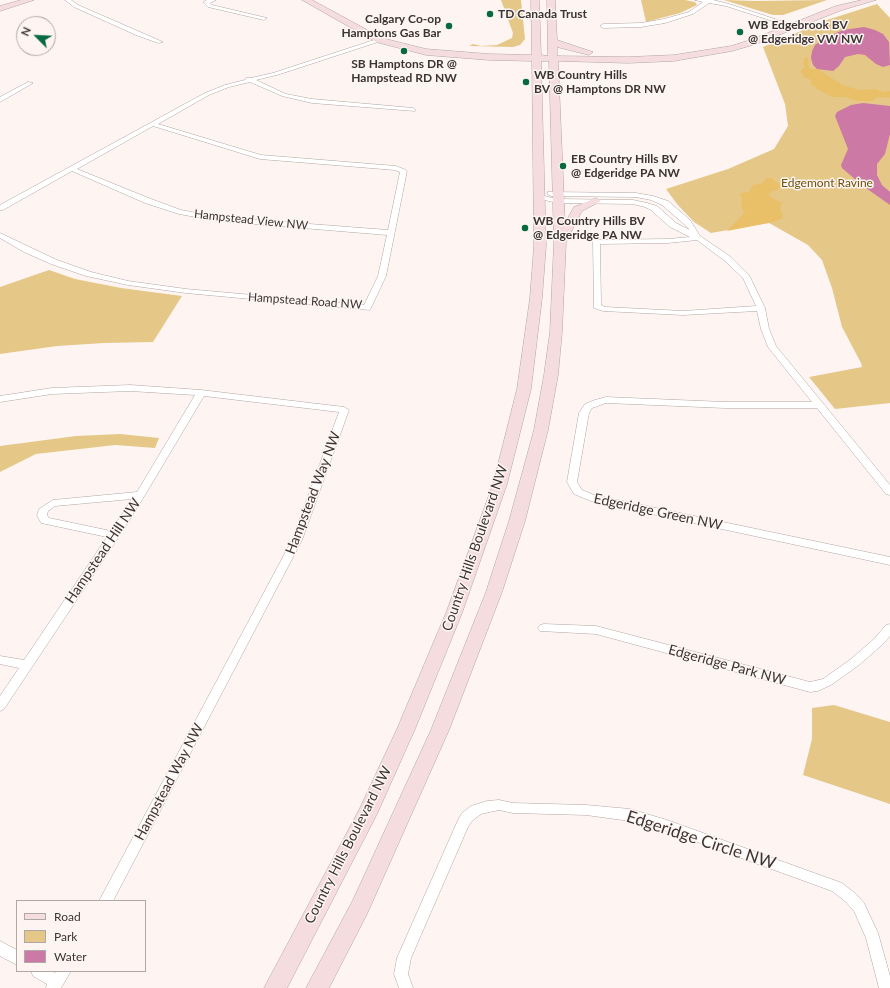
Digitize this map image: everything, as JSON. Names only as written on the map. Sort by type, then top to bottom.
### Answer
[{"type":"main road","points":[[0,9],[30,0]]},
{"type":"main road","points":[[306,0],[376,38],[406,48],[452,55],[533,51]]},
{"type":"main road","points":[[324,0],[388,35],[432,47],[457,50],[533,51],[552,56],[586,60],[646,60],[700,55],[742,46],[840,0]]},
{"type":"main road","points":[[533,51],[536,35],[535,0]]},
{"type":"main road","name":"Country Hills Boulevard NW","points":[[317,988],[360,907],[440,730],[474,644],[508,549],[532,467],[548,388],[556,332],[560,242],[551,41],[551,0]]},
{"type":"main road","points":[[552,56],[594,53],[647,53],[697,48],[736,39],[839,8],[872,0]]},
{"type":"main road","points":[[551,41],[565,47],[594,53]]},
{"type":"main road","name":"Country Hills Boulevard NW","points":[[275,988],[367,814],[406,729],[454,613],[490,514],[516,421],[529,361],[540,246],[533,51]]},
{"type":"main road","points":[[553,79],[567,64],[586,60]]},
{"type":"main road","points":[[560,242],[578,209],[596,201]]},
{"type":"street","points":[[68,0],[76,6],[131,31],[160,42]]},
{"type":"street","points":[[213,0],[206,2],[210,6],[264,18]]},
{"type":"street","points":[[698,0],[709,1],[784,25]]},
{"type":"street","points":[[603,26],[641,25],[665,21],[691,13],[709,1]]},
{"type":"street","points":[[0,208],[207,94],[248,79],[275,74],[388,35]]},
{"type":"street","points":[[248,79],[284,95],[312,101],[413,110]]},
{"type":"street","points":[[0,100],[30,83]]},
{"type":"street","name":"Hampstead Road NW","points":[[0,235],[27,250],[54,262],[89,274],[128,283],[186,291],[367,308],[382,276],[404,171],[396,168],[260,157],[152,124]]},
{"type":"street","name":"Hampstead View NW","points":[[72,169],[148,201],[179,212],[218,219],[391,233]]},
{"type":"street","points":[[557,197],[636,195],[653,198],[671,208],[687,222],[699,238]]},
{"type":"street","points":[[539,196],[596,201],[633,202],[647,205],[654,208],[674,225],[699,238],[728,259],[746,277],[761,308],[765,329],[772,347],[890,492]]},
{"type":"street","points":[[699,238],[668,241],[596,242],[597,306],[602,309],[683,313],[761,308]]},
{"type":"street","name":"Hampstead Way NW","points":[[0,399],[52,391],[130,388],[202,393],[344,410],[297,540],[107,900]]},
{"type":"street","name":"Hampstead Hill NW","points":[[2,699],[114,535],[202,393]]},
{"type":"street","name":"Edgeridge Green NW","points":[[819,405],[725,405],[606,400],[598,402],[588,406],[584,413],[572,482],[578,492],[591,498],[890,561]]},
{"type":"street","points":[[114,535],[45,521],[42,515],[44,509],[53,503],[140,495]]},
{"type":"street","name":"Edgeridge Park NW","points":[[544,628],[596,630],[810,687],[818,686],[827,682],[855,662],[878,642],[890,628]]},
{"type":"street","points":[[0,660],[26,665]]},
{"type":"street","name":"Edgeridge Circle NW","points":[[406,988],[401,974],[404,958],[463,824],[476,810],[487,806],[499,805],[513,808],[594,810],[630,814],[837,887],[851,898],[859,907],[873,938],[886,988]]},
{"type":"street","points":[[0,948],[16,957]]},
{"type":"street","points":[[40,972],[58,980]]},
{"type":"green space","points":[[501,0],[521,0],[525,39],[520,45],[513,47],[469,46],[473,44],[481,46],[497,45],[512,38],[513,33]]},
{"type":"green space","points":[[641,0],[685,0],[695,2],[697,5],[680,13],[646,22]]},
{"type":"green space","points":[[724,0],[827,0],[783,15],[773,15]]},
{"type":"green space","name":"Edgemont Ravine","points":[[877,4],[890,18],[890,403],[835,409],[809,377],[862,367],[842,327],[832,288],[822,260],[808,245],[769,223],[711,233],[694,222],[677,204],[666,189],[728,169],[774,149],[788,126],[785,104],[763,47],[827,20]]},
{"type":"green space","points":[[49,270],[75,279],[121,288],[182,296],[153,342],[57,346],[0,354],[0,287]]},
{"type":"green space","points":[[120,434],[159,438],[155,448],[115,445],[36,454],[0,472],[0,446],[76,436]]},
{"type":"green space","points":[[834,705],[890,722],[890,804],[803,775],[812,739],[812,708]]},
{"type":"shaded area","points":[[805,57],[808,58],[809,68],[817,69],[843,85],[859,90],[876,89],[883,92],[890,91],[890,98],[876,98],[873,101],[856,101],[846,97],[832,97],[811,84],[811,80],[802,76],[804,75],[800,72],[805,67],[803,64]]},
{"type":"shaded area","points":[[767,178],[771,178],[779,184],[785,184],[771,192],[769,196],[782,203],[780,207],[783,218],[773,222],[727,231],[745,212],[741,207],[742,199],[740,193],[749,192],[753,185],[762,183]]},
{"type":"water","points":[[864,27],[883,34],[889,42],[890,65],[883,67],[876,64],[865,55],[858,54],[845,57],[839,66],[833,71],[817,69],[813,65],[811,58],[815,45],[825,38],[843,30]]},
{"type":"water","points":[[863,103],[890,106],[890,134],[885,154],[877,164],[877,175],[882,185],[890,192],[890,205],[863,186],[842,168],[841,165],[848,149],[835,116],[837,112],[851,105]]},
{"type":"place","name":"TD Canada Trust","points":[[490,14]]},
{"type":"place","name":"Calgary Co-op Hamptons Gas Bar","points":[[449,26]]},
{"type":"place","name":"WB Edgebrook BV @ Edgeridge VW NW","points":[[740,32]]},
{"type":"place","name":"SB Hamptons DR @ Hampstead RD NW","points":[[404,51]]},
{"type":"place","name":"WB Country Hills BV @ Hamptons DR NW","points":[[526,82]]},
{"type":"place","name":"EB Country Hills BV @ Edgeridge PA NW","points":[[563,166]]},
{"type":"place","name":"WB Country Hills BV @ Edgeridge PA NW","points":[[525,228]]}]
